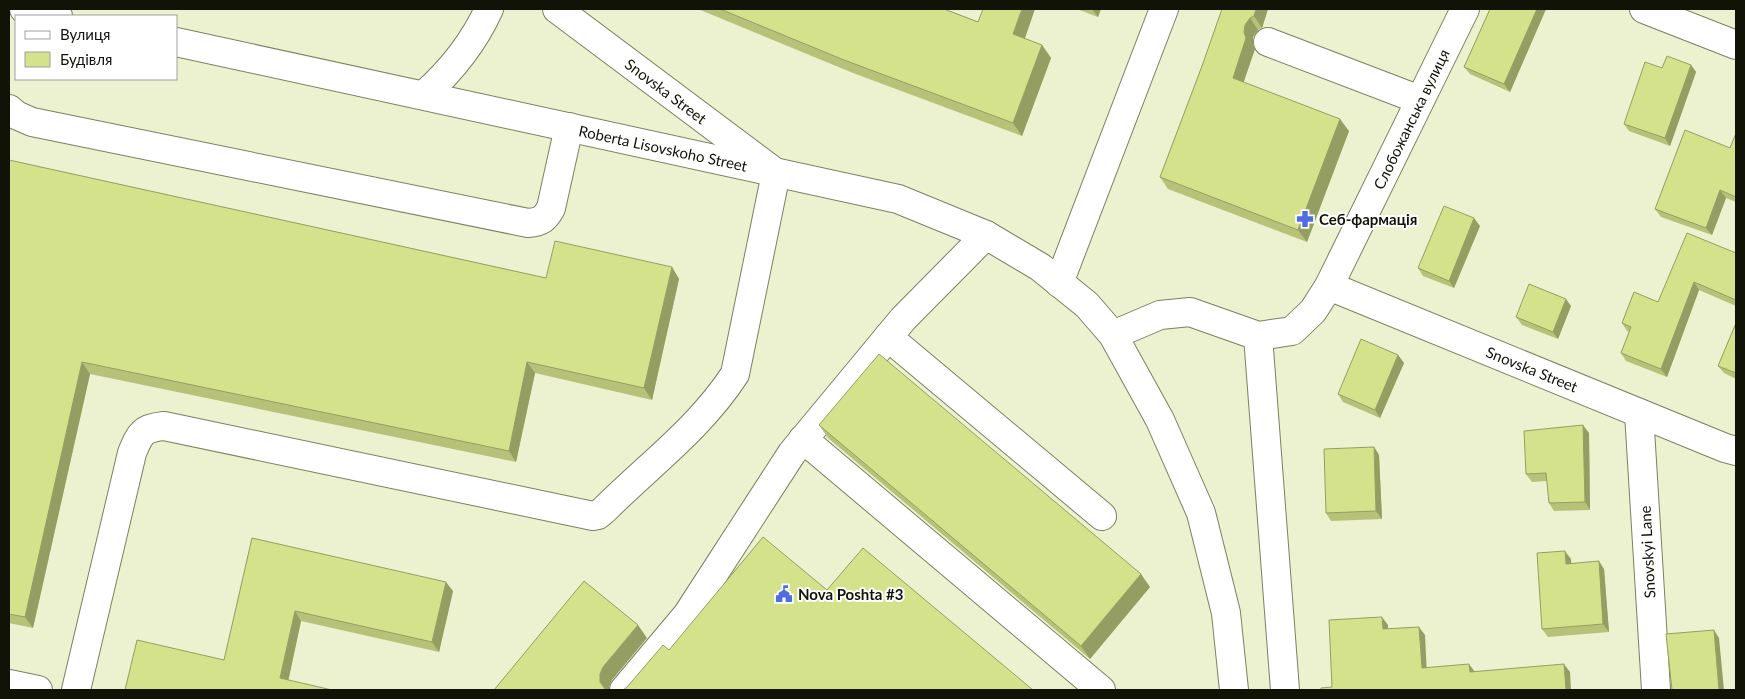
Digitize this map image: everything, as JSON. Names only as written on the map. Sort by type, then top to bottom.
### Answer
[{"type":"street","points":[[24,9],[53,15]]},
{"type":"street","points":[[424,95],[444,77],[458,60],[474,38],[489,9]]},
{"type":"street","name":"Snovska Street","points":[[557,9],[776,173]]},
{"type":"street","points":[[1060,283],[1164,9]]},
{"type":"street","name":"Слобожанська вулиця","points":[[1113,335],[1160,315],[1190,312],[1258,336],[1292,331],[1313,311],[1329,286],[1465,9]]},
{"type":"street","points":[[1644,9],[1736,45]]},
{"type":"street","name":"Roberta Lisovskoho Street","points":[[178,42],[898,199],[986,235],[1040,267],[1087,305],[1113,335]]},
{"type":"street","points":[[1268,42],[1420,100]]},
{"type":"street","points":[[9,109],[16,115],[32,122],[528,223],[539,222],[546,217],[551,208],[569,127]]},
{"type":"street","points":[[76,690],[132,453],[138,437],[148,428],[164,426],[584,515],[598,515],[700,420],[721,396],[735,374],[776,173]]},
{"type":"street","points":[[624,690],[687,615],[803,439],[903,319],[986,235]]},
{"type":"street","name":"Snovska Street","points":[[1329,286],[1724,448],[1736,451]]},
{"type":"street","points":[[1113,335],[1160,420],[1201,513],[1226,612],[1234,690]]},
{"type":"street","points":[[1258,336],[1285,690]]},
{"type":"street","points":[[888,337],[1102,516]]},
{"type":"street","name":"Snovskyi Lane","points":[[1639,413],[1656,690]]},
{"type":"street","points":[[803,439],[1101,690]]},
{"type":"street","points":[[9,684],[38,690]]},
{"type":"building","points":[[720,9],[944,9],[978,22],[983,9],[1022,9],[1013,34],[1042,45],[1013,123],[844,60]]},
{"type":"building","points":[[1222,9],[1256,9],[1254,16],[1245,25],[1244,32],[1246,38],[1233,78],[1340,119],[1298,230],[1160,177]]},
{"type":"building","points":[[1490,9],[1537,9],[1504,84],[1464,67]]},
{"type":"building","points":[[1667,56],[1691,65],[1665,138],[1624,124],[1645,62],[1662,68]]},
{"type":"building","points":[[1685,130],[1730,148],[1736,133],[1736,197],[1720,190],[1706,228],[1655,209]]},
{"type":"building","points":[[9,160],[546,278],[555,241],[672,267],[644,388],[527,362],[509,451],[82,362],[25,617],[9,614]]},
{"type":"building","points":[[1444,206],[1474,218],[1449,281],[1418,268]]},
{"type":"building","points":[[1687,233],[1736,253],[1736,300],[1694,282],[1661,369],[1621,353],[1631,327],[1622,323],[1634,292],[1658,302]]},
{"type":"building","points":[[1529,284],[1566,299],[1553,332],[1516,317]]},
{"type":"building","points":[[1736,323],[1736,373],[1718,366]]},
{"type":"building","points":[[1361,339],[1398,355],[1375,410],[1338,394]]},
{"type":"building","points":[[879,354],[1141,574],[1081,646],[819,425]]},
{"type":"building","points":[[1583,425],[1585,502],[1549,503],[1546,473],[1526,474],[1524,431]]},
{"type":"building","points":[[1374,447],[1376,511],[1326,513],[1324,449]]},
{"type":"building","points":[[763,537],[827,590],[863,548],[1033,690],[623,690],[663,645],[669,650]]},
{"type":"building","points":[[252,538],[446,582],[432,642],[295,611],[280,678],[332,690],[125,690],[137,640],[224,660]]},
{"type":"building","points":[[1565,551],[1566,564],[1599,561],[1603,624],[1542,629],[1537,553]]},
{"type":"building","points":[[584,581],[638,625],[603,667],[600,674],[600,682],[607,690],[494,690]]},
{"type":"building","points":[[1382,617],[1383,629],[1419,627],[1422,668],[1469,664],[1470,672],[1564,664],[1566,690],[1321,690],[1321,688],[1332,687],[1329,620]]},
{"type":"building","points":[[1714,630],[1719,690],[1672,690],[1666,634]]},
{"type":"place","name":"Себ-фармація","points":[[1305,219]]},
{"type":"place","name":"Nova Poshta #3","points":[[784,594]]}]
